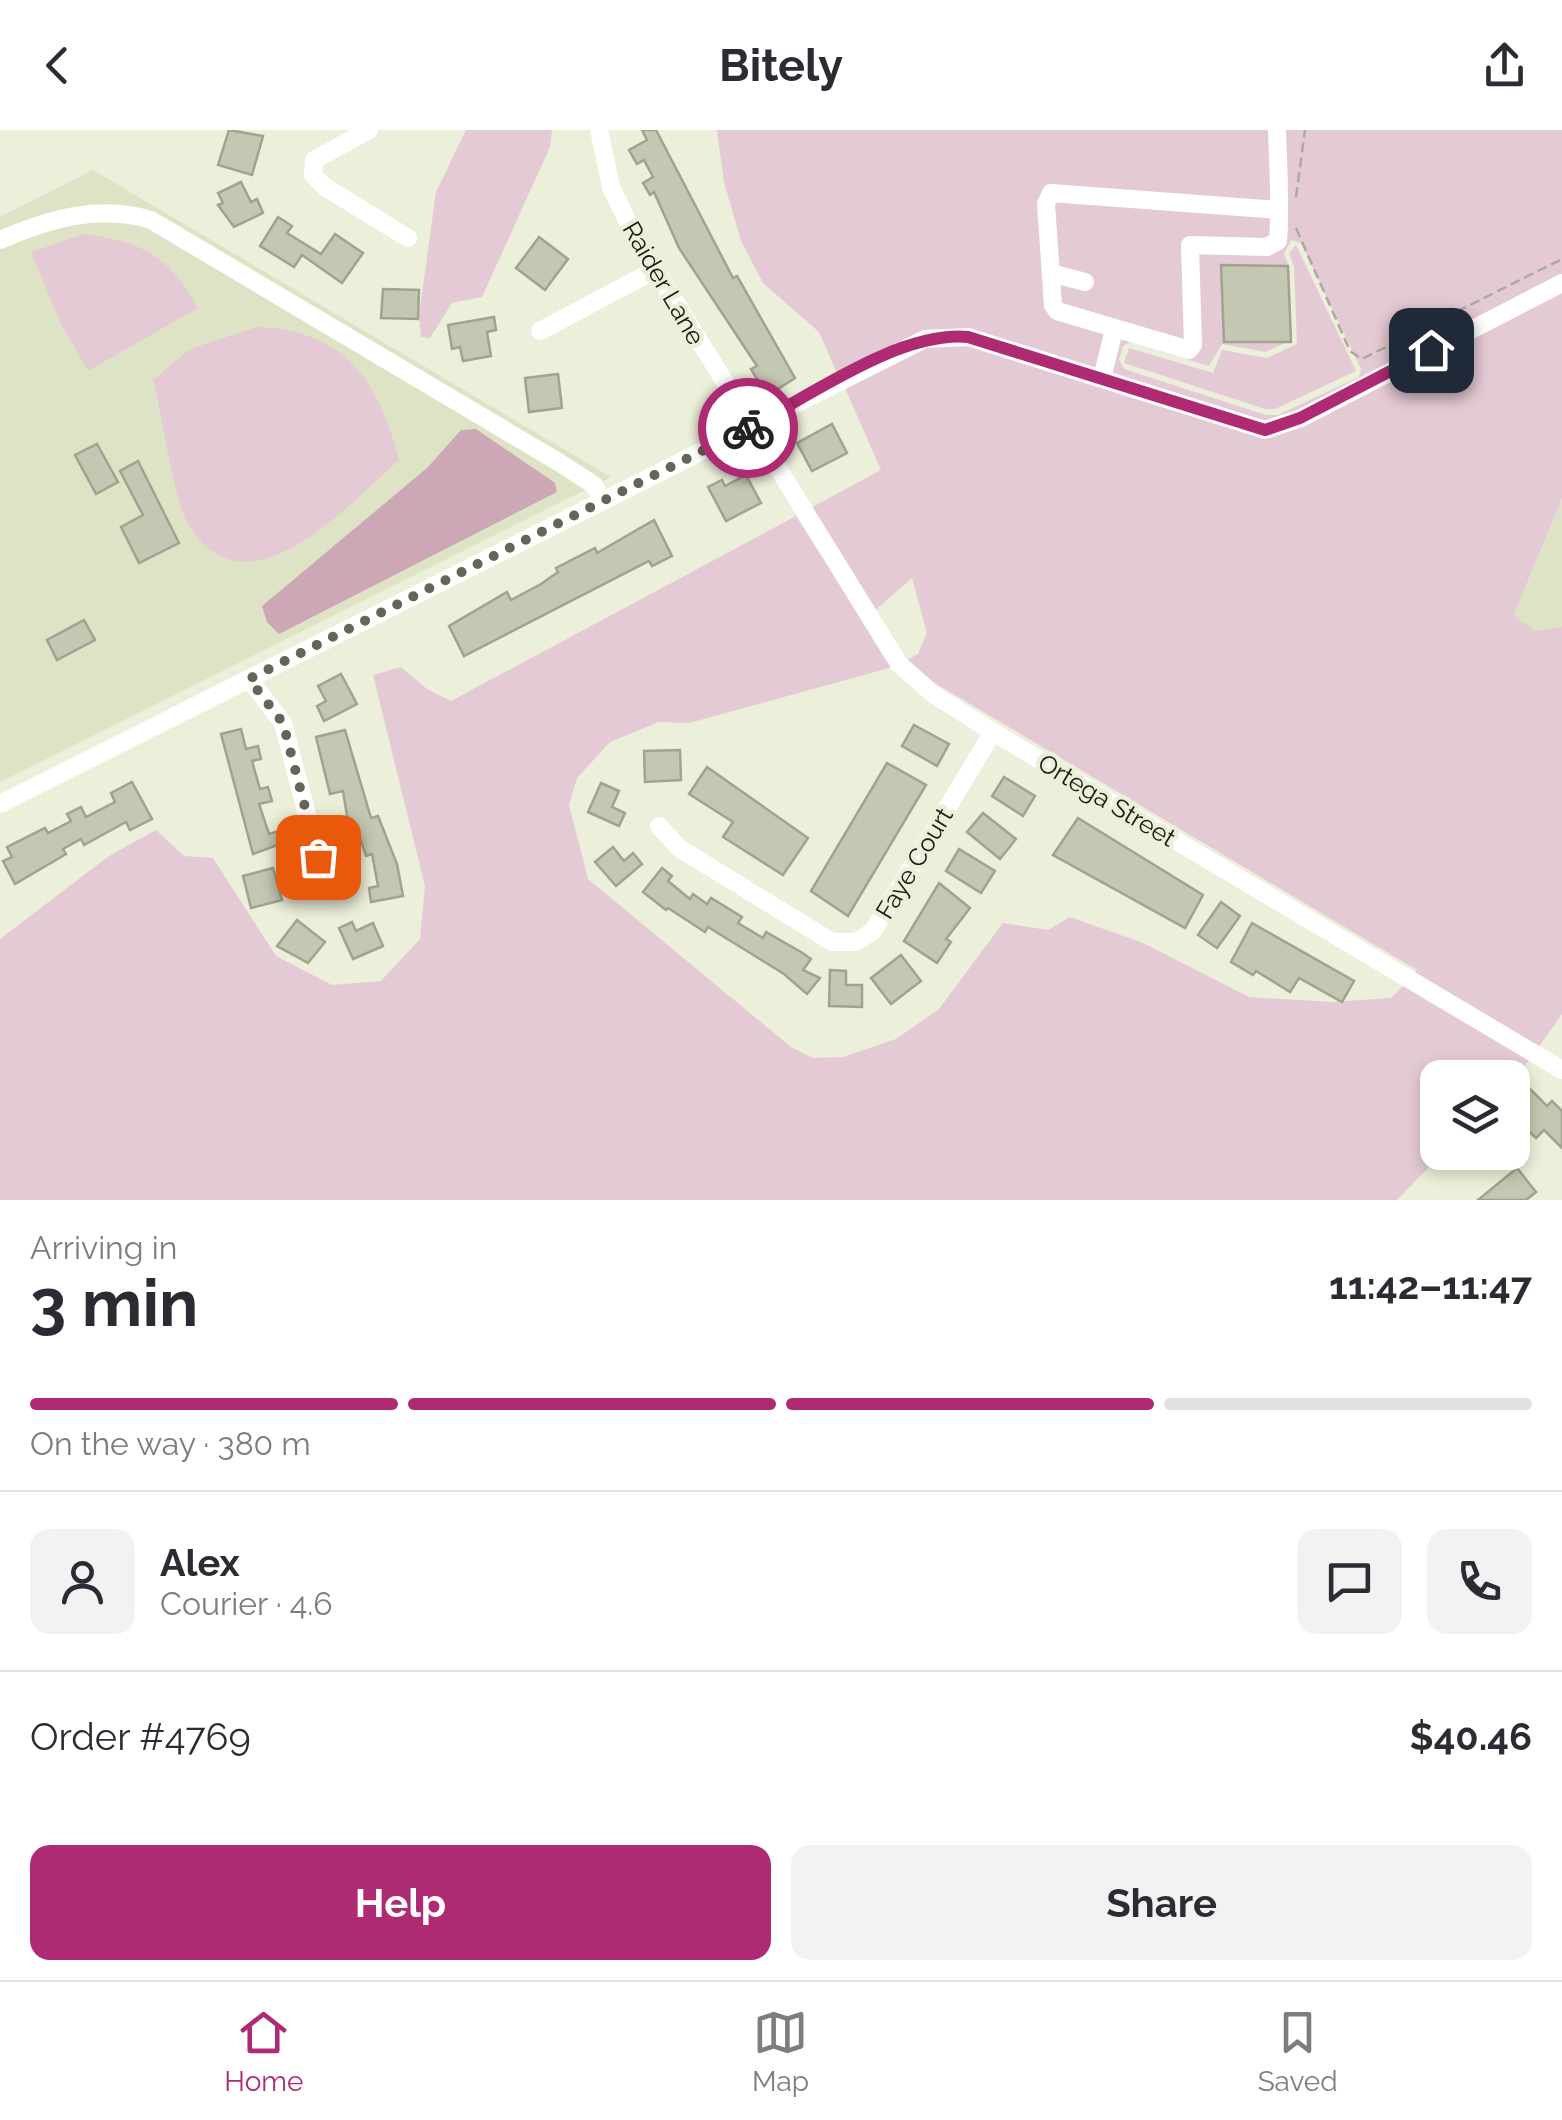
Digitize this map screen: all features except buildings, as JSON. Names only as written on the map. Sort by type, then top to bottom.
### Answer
[{"type":"street","points":[[370,130],[321,154],[314,160],[313,174],[325,187],[408,238]]},
{"type":"street","name":"Raider Lane","points":[[599,130],[611,187],[749,427]]},
{"type":"street","points":[[1278,130],[1285,214],[1278,236],[1271,246],[1190,245],[1193,345],[1189,350],[1057,311],[1046,204],[1054,192],[1285,214]]},
{"type":"street","points":[[0,240],[48,221],[101,211],[150,220],[560,463],[594,486],[602,501]]},
{"type":"street","points":[[540,330],[656,270]]},
{"type":"street","points":[[1051,273],[1085,282]]},
{"type":"street","points":[[0,804],[904,346],[946,335],[968,337],[1244,425],[1279,428],[1562,283]]},
{"type":"street","points":[[1102,378],[1114,330]]},
{"type":"street","name":"Ortega Street","points":[[749,427],[899,664],[933,694],[1562,1070]]},
{"type":"street","points":[[249,679],[283,723],[327,891]]},
{"type":"street","name":"Faye Court","points":[[659,826],[679,848],[832,942],[856,942],[873,931],[993,732]]},
{"type":"path","points":[[1296,196],[1305,130]]},
{"type":"path","points":[[1285,214],[1350,351],[1362,360],[1562,259]]},
{"type":"shaded area","points":[[466,130],[552,130],[550,147],[482,297],[452,303],[430,338],[421,337],[419,316],[436,192]]},
{"type":"shaded area","points":[[717,130],[1562,130],[1562,274],[1297,411],[1264,423],[968,330],[923,331],[837,373],[819,332],[763,283],[741,241],[724,182]],"holes":[[[1291,240],[1301,243],[1361,369],[1359,377],[1278,415],[1266,415],[1124,369],[1119,360],[1123,346],[1130,342],[1209,366],[1222,344],[1266,352],[1291,340],[1289,267],[1284,254]]]},
{"type":"shaded area","points":[[93,170],[611,477],[0,782],[0,217]]},
{"type":"shaded area","points":[[84,234],[123,242],[152,254],[176,276],[198,308],[88,371],[59,320],[31,252]]},
{"type":"shaded area","points":[[1296,245],[1356,371],[1275,409],[1265,409],[1124,363],[1129,348],[1213,373],[1222,350],[1267,358],[1297,344],[1294,267],[1289,253]]},
{"type":"shaded area","points":[[1562,291],[1562,498],[1514,615],[1535,631],[1562,627],[1562,1014],[1538,1048],[1414,974],[1417,970],[923,676],[905,661],[918,654],[927,633],[912,578],[872,613],[807,510],[881,470],[844,386],[927,346],[968,344],[1267,437],[1304,424]]},
{"type":"shaded area","points":[[257,327],[314,338],[353,365],[381,406],[399,460],[325,526],[296,545],[266,558],[238,561],[211,550],[187,522],[153,380],[190,349]]},
{"type":"shaded area","points":[[476,429],[555,483],[557,492],[279,634],[267,622],[262,606],[427,468],[461,430]]},
{"type":"shaded area","points":[[1562,498],[1562,627],[1535,631],[1514,616]]},
{"type":"shaded area","points":[[796,516],[893,667],[689,723],[659,722],[610,742],[577,778],[569,805],[588,879],[791,1047],[813,1058],[843,1057],[896,1039],[939,1009],[1003,923],[1048,930],[1070,917],[1143,943],[1249,997],[1332,1002],[1391,998],[1405,984],[1530,1059],[1420,1060],[1420,1170],[1426,1170],[1397,1200],[0,1200],[0,939],[109,856],[156,830],[184,856],[213,858],[276,956],[332,985],[381,981],[420,939],[425,886],[373,675],[401,667],[427,689],[451,701]]},
{"type":"way so far","points":[[318,857],[283,723],[249,679],[748,428]]},
{"type":"route","points":[[748,428],[904,346],[946,335],[968,337],[1265,430],[1300,418],[1431,350]]}]
